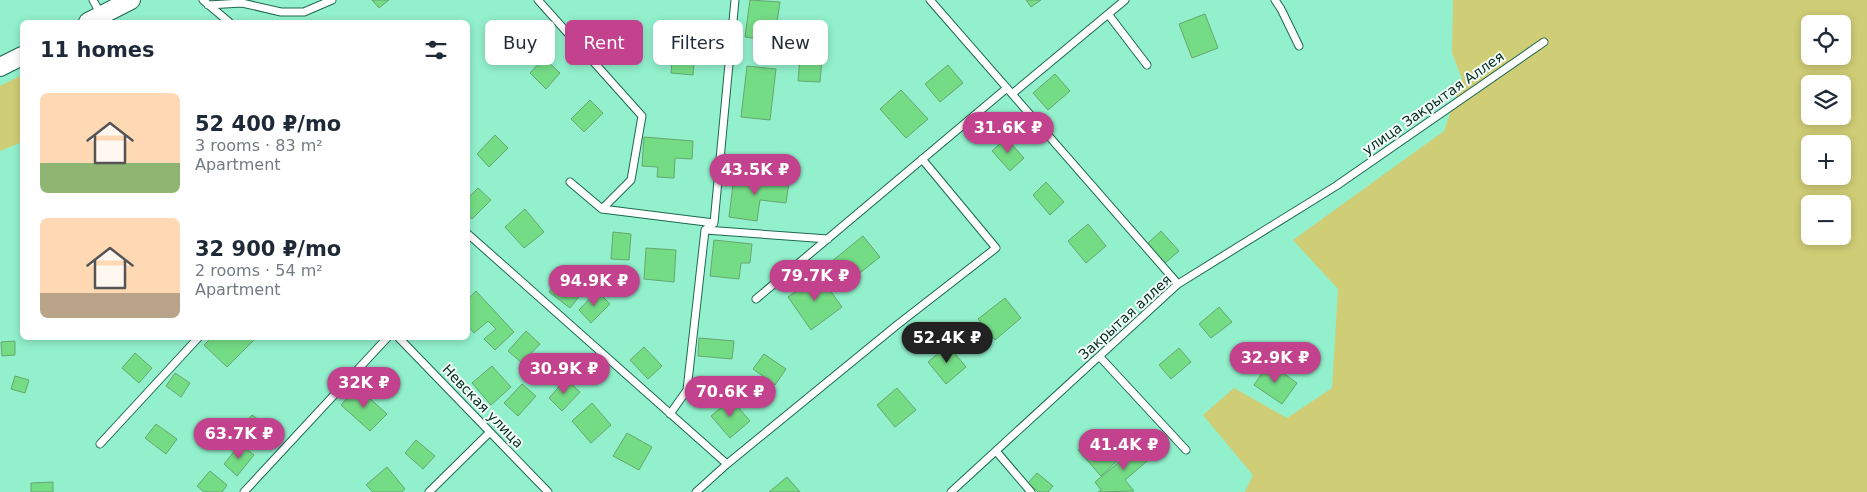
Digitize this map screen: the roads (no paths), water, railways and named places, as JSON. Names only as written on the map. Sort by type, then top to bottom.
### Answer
[{"type":"street","points":[[94,13],[131,0]]},
{"type":"street","points":[[0,67],[20,57]]},
{"type":"lane","points":[[206,2],[242,3],[281,12],[304,12],[332,0]]},
{"type":"lane","points":[[538,0],[642,116],[631,180],[602,209]]},
{"type":"lane","points":[[670,414],[687,390],[705,230],[714,223],[735,0]]},
{"type":"lane","points":[[930,0],[1178,284]]},
{"type":"lane","points":[[756,299],[922,159],[1125,0]]},
{"type":"lane","points":[[1275,0],[1299,46]]},
{"type":"lane","points":[[206,2],[227,20]]},
{"type":"lane","points":[[1108,14],[1147,65]]},
{"type":"lane","name":"улица Закрытая Аллея","points":[[1336,186],[1544,42]]},
{"type":"lane","points":[[696,492],[727,464],[897,325],[996,248],[922,159]]},
{"type":"lane","points":[[570,182],[602,209],[714,223]]},
{"type":"lane","name":"Закрытая аллея","points":[[951,492],[1178,284],[1336,186]]},
{"type":"lane","points":[[705,230],[828,238]]},
{"type":"lane","points":[[470,236],[727,464]]},
{"type":"lane","points":[[100,444],[196,340]]},
{"type":"lane","points":[[244,492],[385,340]]},
{"type":"lane","name":"Невская улица","points":[[401,340],[548,492]]},
{"type":"lane","points":[[1100,357],[1186,450]]},
{"type":"lane","points":[[429,492],[490,432]]},
{"type":"lane","points":[[996,451],[1030,492]]}]
